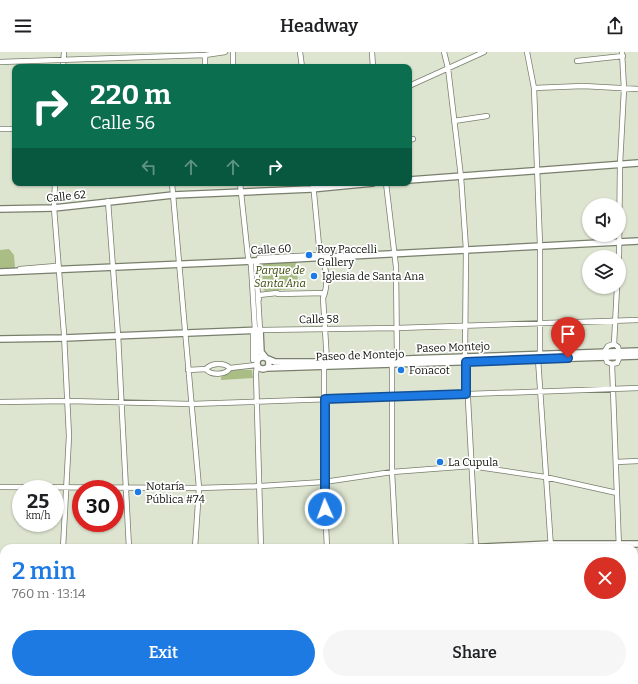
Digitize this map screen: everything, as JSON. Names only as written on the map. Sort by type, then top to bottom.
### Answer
[{"type":"main road","points":[[412,180],[638,163]]},
{"type":"main road","name":"Calle 62","points":[[0,209],[54,208],[173,195],[241,192],[314,186]]},
{"type":"main road","name":"Calle 60","points":[[626,241],[638,240]]},
{"type":"main road","name":"Calle 60","points":[[0,272],[249,258],[260,263],[319,256],[620,242]]},
{"type":"main road","points":[[256,329],[261,352],[270,363],[267,368],[262,370],[256,363],[256,329]]},
{"type":"main road","name":"Calle 58","points":[[0,339],[64,338],[256,329]]},
{"type":"main road","name":"Paseo Montejo","points":[[619,354],[638,351]]},
{"type":"main road","name":"Paseo Montejo","points":[[539,357],[597,357],[605,354]]},
{"type":"main road","name":"Paseo Montejo","points":[[267,358],[275,362],[326,364],[397,359],[465,359],[605,354],[638,356]]},
{"type":"main road","points":[[256,363],[260,358],[267,358]]},
{"type":"main road","name":"Paseo de Montejo","points":[[267,368],[326,364],[392,364],[465,359]]},
{"type":"street","points":[[63,64],[64,52]]},
{"type":"street","points":[[0,62],[168,54],[205,55],[225,52]]},
{"type":"street","points":[[233,52],[233,64]]},
{"type":"street","points":[[300,52],[302,64]]},
{"type":"street","points":[[372,52],[374,64]]},
{"type":"street","points":[[444,52],[448,68],[461,177],[466,249],[466,394],[476,544]]},
{"type":"street","points":[[412,85],[484,52]]},
{"type":"street","points":[[527,52],[534,88],[538,170],[540,245],[540,392],[550,544]]},
{"type":"street","points":[[577,61],[623,54],[624,89],[620,164],[620,198]]},
{"type":"street","points":[[205,55],[205,64]]},
{"type":"street","points":[[534,88],[583,86],[638,90]]},
{"type":"street","points":[[454,121],[487,116]]},
{"type":"street","points":[[0,129],[12,129]]},
{"type":"street","points":[[55,186],[54,208],[68,401],[68,487],[63,544]]},
{"type":"street","points":[[172,186],[181,263],[188,370],[199,488],[195,544]]},
{"type":"street","points":[[240,186],[257,318]]},
{"type":"street","points":[[314,186],[319,256],[324,262],[326,289],[323,298],[326,364],[324,482],[327,544]]},
{"type":"street","points":[[386,186],[395,253],[397,359]]},
{"type":"street","points":[[108,201],[122,402],[128,544]]},
{"type":"street","points":[[619,250],[620,242]]},
{"type":"street","points":[[249,258],[319,256]]},
{"type":"street","points":[[181,263],[245,262],[248,264],[253,326],[256,329]]},
{"type":"street","points":[[256,329],[256,264],[260,263]]},
{"type":"street","points":[[256,329],[259,295],[325,293]]},
{"type":"street","points":[[612,364],[617,363],[619,354],[617,346],[614,344],[617,294]]},
{"type":"street","name":"Calle 58","points":[[256,329],[397,328],[638,320]]},
{"type":"street","points":[[612,364],[608,363],[605,354],[608,346],[614,344]]},
{"type":"street","points":[[206,369],[208,372],[218,374],[226,372],[230,368],[256,363],[261,544]]},
{"type":"street","points":[[188,370],[206,369],[209,366],[216,364],[226,365],[230,368]]},
{"type":"street","points":[[392,364],[392,472],[396,544]]},
{"type":"street","points":[[612,364],[619,544]]},
{"type":"street","points":[[0,402],[68,401],[256,404],[393,396],[638,388]]},
{"type":"street","points":[[616,462],[638,461]]},
{"type":"street","points":[[0,487],[199,488],[259,486],[324,482],[392,472],[471,466],[545,477],[617,493]]},
{"type":"street","points":[[0,615],[0,624]]},
{"type":"green space","points":[[9,249],[14,255],[15,268],[0,269],[0,250]]},
{"type":"green space","name":"Parque de Santa Ana","points":[[295,262],[297,264],[298,286],[295,289],[265,291],[263,289],[262,266],[264,264]]},
{"type":"green space","points":[[233,370],[252,370],[253,378],[221,380],[221,377]]},
{"type":"place","name":"Roy Paccelli Gallery","points":[[309,255]]},
{"type":"place","name":"Iglesia de Santa Ana","points":[[314,276]]},
{"type":"place","name":"Fonacot","points":[[401,370]]},
{"type":"place","name":"La Cupula","points":[[440,462]]},
{"type":"place","name":"Notaría Pública #74","points":[[138,492]]},
{"type":"route","points":[[325,509],[325,399],[466,394],[466,362],[568,358]]}]
